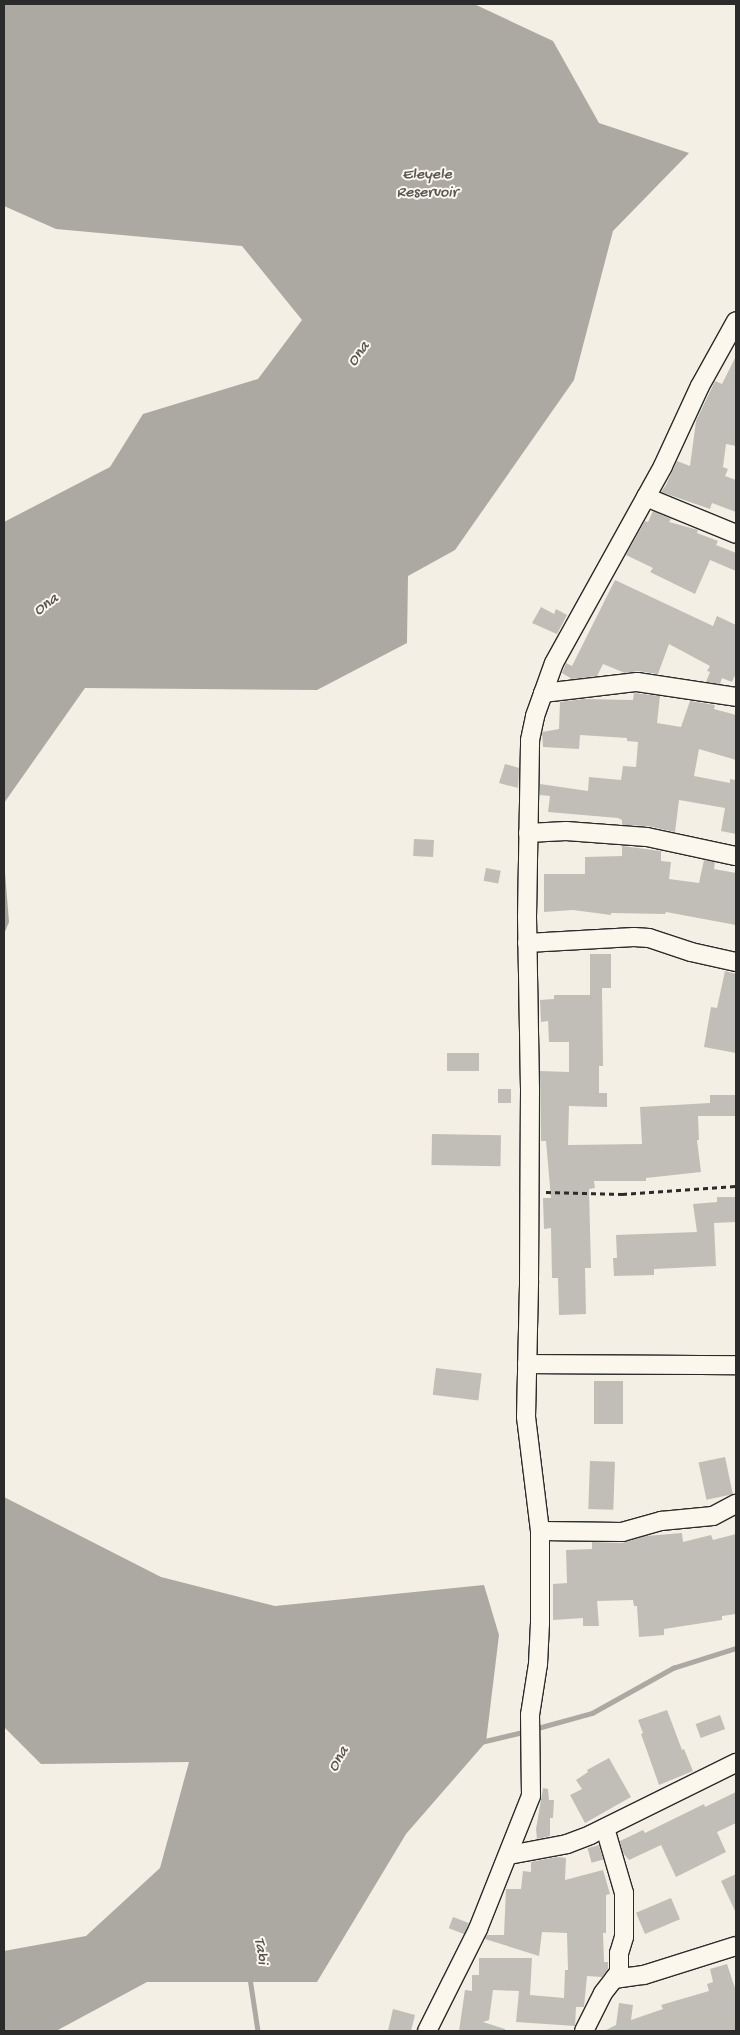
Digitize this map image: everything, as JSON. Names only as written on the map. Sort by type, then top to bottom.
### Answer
[{"type":"street","points":[[427,2031],[478,1929],[531,1796],[530,1715],[538,1664],[540,1531],[526,1417],[529,1191],[527,943],[530,740],[543,693],[554,663],[646,498],[700,386],[736,321]]},
{"type":"street","points":[[646,498],[736,534]]},
{"type":"street","points":[[543,693],[637,682],[736,697]]},
{"type":"street","points":[[528,833],[566,831],[646,837],[736,856]]},
{"type":"street","points":[[527,943],[634,937],[648,938],[691,952],[736,962]]},
{"type":"street","points":[[527,1364],[736,1365]]},
{"type":"street","points":[[540,1531],[622,1532],[661,1520],[712,1516],[736,1504]]},
{"type":"street","points":[[509,1855],[567,1844],[605,1828],[736,1763]]},
{"type":"street","points":[[584,2031],[603,1994],[619,1972],[619,1953],[624,1937],[624,1893],[605,1828]]},
{"type":"street","points":[[614,1979],[644,1975],[736,1946]]},
{"type":"path","points":[[529,1191],[622,1194],[736,1186]]},
{"type":"water","name":"Eleyele Reservoir","points":[[4,4],[474,4],[553,41],[599,123],[689,153],[613,231],[574,380],[455,550],[408,576],[407,643],[317,690],[85,688],[4,803],[4,522],[110,467],[143,414],[258,379],[302,320],[242,246],[56,229],[4,206]]},
{"type":"water","points":[[4,860],[9,922],[4,934]]},
{"type":"water","name":"Ona","points":[[4,1497],[161,1577],[275,1606],[484,1585],[499,1635],[486,1742],[406,1834],[317,1982],[147,1982],[56,2031],[4,2031],[4,1951],[86,1936],[160,1868],[189,1762],[41,1764],[4,1727]]},
{"type":"building","points":[[736,356],[736,446],[726,444],[723,467],[728,469],[725,476],[736,480],[736,512],[712,503],[710,509],[661,492],[677,461],[690,466],[696,421],[715,381],[722,384]]},
{"type":"building","points":[[653,511],[671,519],[669,522],[698,530],[697,533],[718,541],[716,545],[736,553],[736,571],[710,560],[695,594],[650,572],[653,568],[626,555],[645,521],[648,522]]},
{"type":"building","points":[[615,580],[713,626],[717,616],[736,625],[736,673],[732,682],[722,678],[720,684],[706,682],[710,672],[707,671],[710,666],[669,644],[658,674],[638,671],[625,673],[603,664],[597,676],[572,679],[562,673],[566,663],[572,666]]},
{"type":"building","points":[[541,607],[554,614],[556,609],[567,615],[557,634],[532,623]]},
{"type":"building","points":[[634,693],[660,696],[657,723],[681,727],[690,701],[715,705],[714,709],[736,715],[736,760],[699,749],[694,776],[730,783],[730,779],[736,780],[736,834],[721,831],[725,808],[679,800],[675,832],[648,826],[622,825],[622,820],[618,818],[548,812],[550,796],[540,795],[540,784],[588,791],[589,777],[621,780],[623,766],[636,767],[638,742],[627,741],[627,738],[580,735],[579,749],[543,747],[542,732],[559,729],[560,702],[584,699],[633,700]]},
{"type":"building","points":[[505,764],[519,768],[518,788],[499,783]]},
{"type":"building","points":[[414,839],[434,840],[433,857],[413,856]]},
{"type":"building","points":[[622,846],[661,851],[661,861],[671,862],[669,879],[699,883],[704,860],[715,862],[714,869],[736,873],[736,925],[666,912],[665,914],[611,913],[611,915],[573,910],[544,912],[544,874],[585,874],[585,857],[622,856]]},
{"type":"building","points":[[486,868],[501,871],[498,884],[484,881]]},
{"type":"building","points":[[590,954],[611,954],[611,988],[602,988],[603,1066],[599,1066],[599,1093],[607,1093],[607,1107],[569,1106],[568,1145],[642,1144],[640,1107],[710,1103],[710,1095],[736,1095],[736,1116],[698,1116],[699,1140],[697,1140],[701,1172],[646,1178],[646,1181],[594,1181],[595,1188],[589,1189],[591,1268],[585,1268],[586,1314],[559,1315],[558,1278],[552,1278],[551,1228],[544,1229],[543,1198],[551,1198],[546,1141],[541,1141],[540,1071],[569,1072],[569,1042],[549,1042],[548,1021],[541,1022],[540,1000],[554,999],[554,995],[590,995]]},
{"type":"building","points":[[725,971],[736,974],[736,1053],[704,1047],[711,1007],[717,1008]]},
{"type":"building","points":[[447,1053],[479,1053],[479,1071],[447,1071]]},
{"type":"building","points":[[498,1089],[511,1089],[511,1103],[498,1103]]},
{"type":"building","points":[[432,1134],[501,1135],[500,1166],[431,1165]]},
{"type":"building","points":[[717,1197],[736,1197],[736,1222],[714,1223],[716,1266],[654,1269],[654,1275],[614,1276],[613,1258],[617,1258],[616,1235],[697,1232],[693,1204],[717,1202]]},
{"type":"building","points":[[436,1368],[482,1374],[478,1400],[433,1395]]},
{"type":"building","points":[[594,1381],[623,1381],[623,1424],[594,1424]]},
{"type":"building","points":[[725,1457],[733,1494],[706,1500],[699,1463]]},
{"type":"building","points":[[590,1461],[615,1462],[613,1510],[588,1509]]},
{"type":"building","points":[[682,1533],[683,1542],[711,1535],[713,1540],[736,1534],[736,1614],[722,1616],[722,1620],[664,1629],[664,1635],[639,1637],[637,1606],[634,1606],[633,1600],[597,1601],[599,1626],[583,1626],[583,1618],[553,1620],[553,1584],[567,1583],[566,1550],[592,1549],[592,1542],[622,1543],[646,1536]]},
{"type":"building","points":[[667,1710],[682,1750],[684,1749],[693,1771],[659,1785],[638,1720]]},
{"type":"building","points":[[720,1715],[725,1729],[701,1738],[696,1724]]},
{"type":"building","points":[[609,1758],[631,1797],[585,1823],[570,1795],[582,1789],[576,1780],[588,1772],[587,1770]]},
{"type":"building","points":[[543,1788],[548,1789],[549,1800],[554,1800],[553,1818],[550,1818],[550,1836],[537,1839],[536,1829]]},
{"type":"building","points":[[736,1792],[736,1823],[717,1832],[726,1852],[676,1877],[661,1845],[629,1860],[623,1853],[620,1841],[643,1830],[645,1833],[704,1804],[705,1807]]},
{"type":"building","points":[[599,1845],[603,1859],[592,1863],[587,1848]]},
{"type":"building","points":[[557,1857],[566,1858],[565,1880],[603,1870],[610,1894],[606,1895],[606,1933],[603,1933],[604,1962],[608,1962],[608,1969],[602,1977],[587,1976],[584,2007],[576,2007],[575,2026],[516,2022],[519,1991],[493,1990],[489,2020],[483,2022],[505,2029],[505,2031],[459,2031],[465,1990],[472,1991],[472,1975],[479,1975],[479,1958],[532,1958],[530,1995],[564,1998],[565,1970],[568,1970],[567,1933],[542,1932],[539,1956],[485,1939],[487,1935],[504,1935],[506,1889],[521,1889],[523,1871],[531,1872],[531,1862]]},
{"type":"building","points":[[736,1874],[736,1913],[721,1881]]},
{"type":"building","points":[[671,1898],[680,1919],[645,1934],[636,1913]]},
{"type":"building","points":[[453,1917],[469,1923],[465,1934],[449,1928]]},
{"type":"building","points":[[727,1964],[736,1991],[736,2031],[604,2031],[616,2025],[619,2003],[633,2005],[631,2020],[663,2009],[661,2005],[709,1991],[707,1984],[713,1982],[710,1969]]},
{"type":"building","points":[[393,2009],[415,2015],[411,2031],[388,2031]]},
{"type":"waterway","points":[[534,1729],[592,1713],[673,1668],[736,1648]]},
{"type":"waterway","points":[[481,1742],[527,1731]]},
{"type":"waterway","name":"Tabi","points":[[250,1978],[258,2031]]}]
